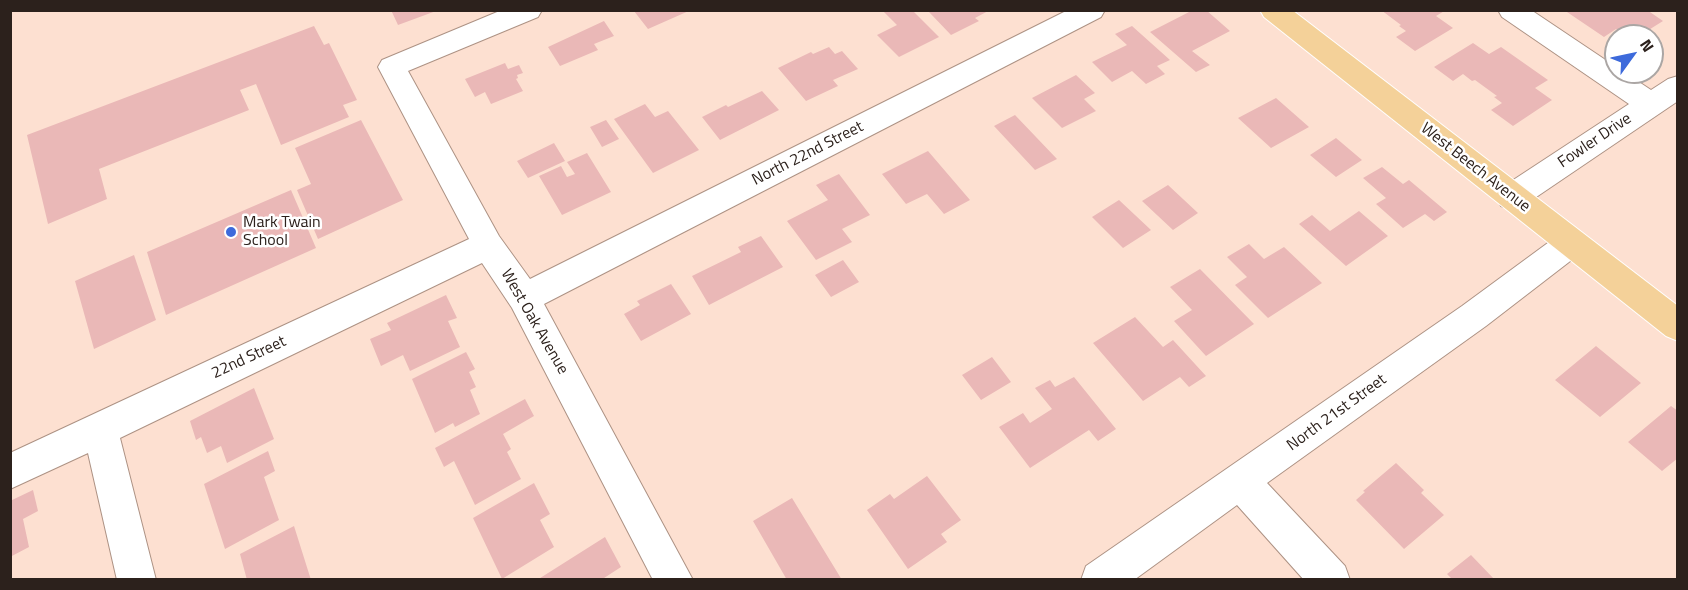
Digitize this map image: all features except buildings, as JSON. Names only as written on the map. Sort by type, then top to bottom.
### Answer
[{"type":"main road","name":"West Beech Avenue","points":[[1273,10],[1677,326]]},
{"type":"street","name":"West Oak Avenue","points":[[529,10],[392,67],[488,245],[524,298],[674,579]]},
{"type":"street","name":"North 22nd Street","points":[[524,298],[1092,10]]},
{"type":"street","points":[[1511,10],[1650,104]]},
{"type":"street","name":"Fowler Drive","points":[[1512,197],[1677,86]]},
{"type":"street","name":"North 21st Street","points":[[1100,579],[1484,309],[1571,243]]},
{"type":"street","name":"22nd Street","points":[[10,472],[488,245]]},
{"type":"street","points":[[100,429],[137,579]]},
{"type":"street","points":[[1241,482],[1330,579]]},
{"type":"place","name":"Mark Twain School","points":[[231,232]]}]
